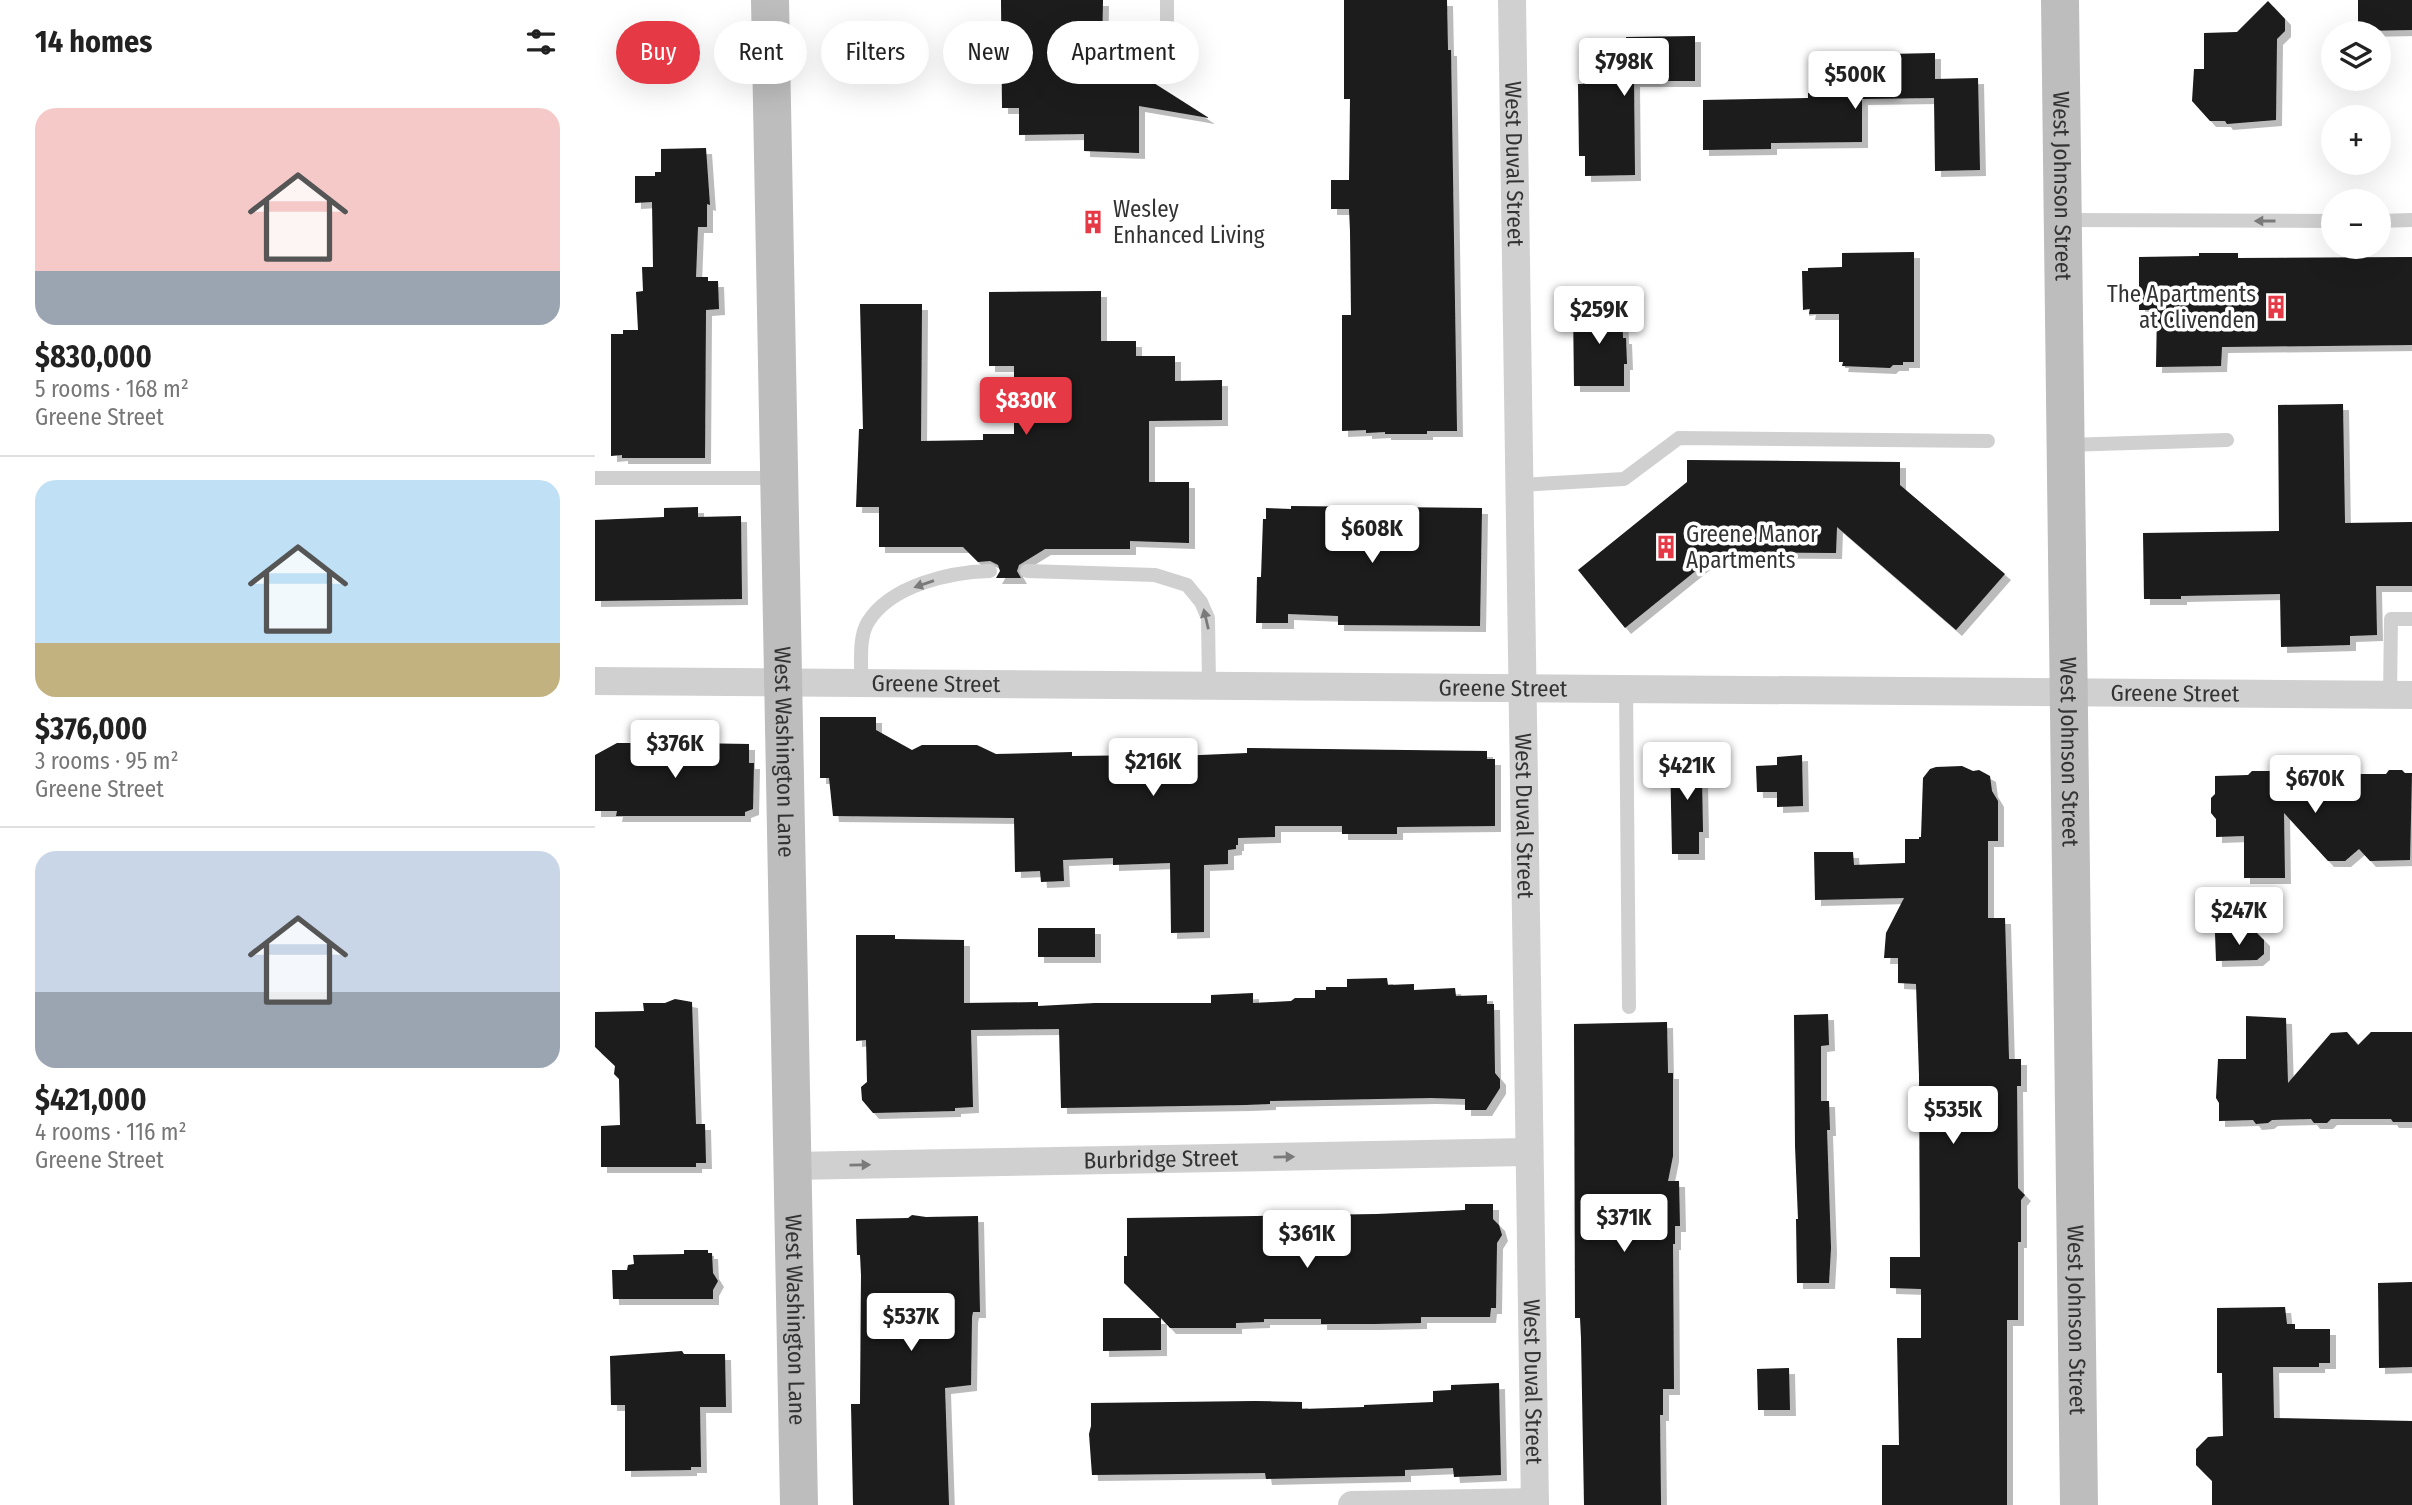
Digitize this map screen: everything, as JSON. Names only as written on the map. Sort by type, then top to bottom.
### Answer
[{"type":"main road","name":"West Washington Lane","points":[[770,0],[799,1505]]},
{"type":"main road","name":"West Johnson Street","points":[[2060,0],[2079,1505]]},
{"type":"street","name":"West Duval Street","points":[[1512,0],[1535,1503]]},
{"type":"street","name":"Greene Street","points":[[595,681],[2401,695]]},
{"type":"street","name":"Burbridge Street","points":[[792,1166],[1529,1152]]},
{"type":"street","points":[[1352,1505],[1535,1503]]},
{"type":"lane","points":[[1167,0],[1167,21]]},
{"type":"lane","points":[[2063,220],[2321,221]]},
{"type":"lane","points":[[2391,221],[2412,220]]},
{"type":"lane","points":[[1521,485],[1624,479],[1679,438],[1988,441]]},
{"type":"lane","points":[[2065,445],[2227,440]]},
{"type":"lane","points":[[595,478],[779,478]]},
{"type":"lane","points":[[861,682],[863,639],[867,624],[893,597],[924,583],[966,571],[991,571]]},
{"type":"lane","points":[[1027,571],[1155,575],[1187,584],[1201,601],[1208,618],[1209,686]]},
{"type":"lane","points":[[2401,695],[2391,619],[2412,619]]},
{"type":"lane","points":[[1626,690],[1629,1007]]},
{"type":"building","points":[[1001,0],[1103,0],[1103,21],[1047,21],[1047,84],[1155,84],[1209,118],[1139,106],[1139,153],[1084,151],[1084,134],[1019,135],[1019,108],[1002,108],[1002,84],[1033,84],[1033,21],[1001,21]]},
{"type":"building","points":[[1344,0],[1447,0],[1448,50],[1451,50],[1457,431],[1385,434],[1366,433],[1366,430],[1342,431],[1342,315],[1351,315],[1350,231],[1349,209],[1331,209],[1331,180],[1349,180],[1350,99],[1344,99]]},
{"type":"building","points":[[2358,0],[2412,0],[2412,30],[2391,30],[2391,21],[2358,21]]},
{"type":"building","points":[[2268,1],[2285,19],[2285,31],[2277,39],[2276,120],[2227,124],[2225,121],[2210,121],[2192,101],[2194,69],[2204,69],[2204,33],[2237,32]]},
{"type":"building","points":[[1695,36],[1695,81],[1634,81],[1635,175],[1585,176],[1585,156],[1579,156],[1578,84],[1583,84],[1583,55],[1627,55],[1626,37]]},
{"type":"building","points":[[1935,53],[1935,79],[1978,78],[1980,170],[1935,171],[1934,98],[1862,99],[1862,142],[1771,143],[1771,149],[1703,150],[1703,100],[1808,98],[1808,93],[1843,92],[1842,55]]},
{"type":"building","points":[[706,148],[710,205],[707,204],[707,227],[698,227],[696,277],[708,277],[708,281],[718,281],[719,309],[706,310],[705,458],[611,456],[611,334],[623,334],[623,330],[638,330],[636,292],[643,291],[642,267],[653,267],[652,202],[635,203],[635,176],[655,176],[655,172],[661,172],[661,149]]},
{"type":"building","points":[[1914,252],[1914,362],[1903,362],[1903,365],[1893,365],[1890,368],[1842,366],[1843,362],[1839,362],[1839,314],[1809,314],[1810,309],[1803,310],[1802,271],[1808,271],[1808,268],[1842,267],[1842,253]]},
{"type":"building","name":"The Apartments at Clivenden","points":[[2199,253],[2238,253],[2238,258],[2412,257],[2412,345],[2222,347],[2221,366],[2156,367],[2157,310],[2139,310],[2139,257],[2199,256]]},
{"type":"building","name":"Wesley Enhanced Living","points":[[1101,291],[1101,341],[1136,341],[1136,356],[1175,356],[1175,381],[1222,380],[1222,420],[1149,421],[1149,482],[1189,482],[1189,543],[1130,541],[1130,549],[1045,549],[1019,565],[1017,571],[1021,578],[996,578],[1000,571],[998,565],[990,561],[978,562],[963,547],[879,547],[879,507],[856,507],[859,429],[863,429],[860,304],[922,304],[921,441],[983,440],[983,434],[1014,434],[1014,366],[989,366],[989,292]]},
{"type":"building","points":[[1622,304],[1627,364],[1624,364],[1624,386],[1574,386],[1573,305]]},
{"type":"building","points":[[2343,404],[2345,523],[2412,522],[2412,586],[2376,586],[2377,635],[2350,636],[2350,645],[2281,647],[2280,594],[2144,599],[2143,533],[2279,531],[2278,405]]},
{"type":"building","name":"Greene Manor Apartments","points":[[1687,460],[1900,462],[1900,485],[2005,574],[1956,630],[1837,527],[1836,553],[1719,552],[1625,628],[1578,570],[1687,482]]},
{"type":"building","points":[[1291,506],[1482,508],[1480,626],[1338,625],[1338,616],[1288,614],[1288,623],[1256,623],[1257,577],[1261,577],[1263,519],[1266,519],[1266,508],[1291,509]]},
{"type":"building","points":[[698,507],[698,517],[741,516],[742,599],[595,601],[595,520],[664,517],[664,508]]},
{"type":"building","points":[[820,717],[876,717],[876,730],[912,750],[922,745],[977,745],[996,754],[1072,752],[1072,756],[1154,757],[1247,753],[1247,748],[1487,751],[1487,759],[1495,759],[1495,826],[1397,827],[1397,834],[1342,834],[1342,826],[1275,826],[1275,837],[1238,838],[1236,849],[1228,850],[1228,864],[1204,865],[1204,932],[1171,933],[1170,863],[1113,865],[1113,858],[1063,860],[1064,881],[1041,882],[1040,871],[1015,872],[1014,818],[833,816],[829,778],[820,778]]},
{"type":"building","points":[[617,743],[671,743],[683,749],[690,743],[749,744],[749,763],[754,763],[753,809],[745,812],[745,816],[616,816],[617,811],[595,811],[595,755]]},
{"type":"building","points":[[1706,754],[1707,779],[1702,779],[1703,832],[1699,832],[1699,854],[1672,854],[1670,755]]},
{"type":"building","points":[[1802,755],[1803,806],[1777,807],[1777,792],[1757,792],[1756,766],[1777,765],[1777,757]]},
{"type":"building","points":[[1962,766],[1990,776],[1992,791],[1998,801],[1998,841],[1988,841],[1988,918],[2005,918],[2009,1059],[2021,1059],[2021,1086],[2017,1086],[2018,1188],[2025,1195],[2021,1200],[2021,1242],[2018,1242],[2018,1320],[2007,1320],[2007,1505],[1882,1505],[1882,1445],[1899,1445],[1897,1338],[1921,1338],[1921,1289],[1890,1288],[1890,1257],[1920,1257],[1916,984],[1898,983],[1898,958],[1884,958],[1886,933],[1904,898],[1815,900],[1814,852],[1853,852],[1854,865],[1905,863],[1905,839],[1921,837],[1923,778],[1930,769],[1936,767]]},
{"type":"building","points":[[2389,770],[2412,773],[2410,860],[2370,861],[2359,849],[2345,861],[2328,861],[2284,813],[2285,878],[2244,878],[2244,836],[2216,837],[2216,819],[2211,813],[2215,776],[2248,775],[2252,771],[2386,774]]},
{"type":"building","points":[[1038,928],[1095,928],[1095,957],[1038,957]]},
{"type":"building","points":[[2215,933],[2257,933],[2264,940],[2264,954],[2257,960],[2216,961]]},
{"type":"building","points":[[856,935],[895,935],[895,939],[964,940],[964,1003],[1038,1002],[1038,1006],[1211,1003],[1211,995],[1253,993],[1253,1003],[1291,1001],[1295,998],[1315,998],[1315,990],[1326,990],[1326,987],[1347,987],[1347,979],[1387,978],[1388,985],[1414,984],[1414,990],[1455,988],[1456,996],[1487,995],[1487,1004],[1494,1004],[1495,1073],[1500,1079],[1500,1088],[1486,1110],[1465,1110],[1465,1099],[1431,1098],[1061,1108],[1059,1029],[971,1030],[973,1107],[955,1108],[955,1111],[873,1113],[862,1100],[861,1087],[867,1082],[866,1040],[856,1041]]},
{"type":"building","points":[[675,999],[692,1002],[696,1124],[705,1124],[706,1163],[696,1163],[696,1167],[601,1167],[601,1126],[620,1125],[619,1079],[614,1074],[615,1066],[595,1047],[595,1012],[644,1011],[643,1003],[665,1003]]},
{"type":"building","points":[[1828,1014],[1829,1045],[1821,1046],[1821,1101],[1829,1101],[1829,1283],[1797,1283],[1794,1015]]},
{"type":"building","points":[[2246,1016],[2286,1018],[2288,1083],[2331,1033],[2347,1032],[2358,1045],[2371,1032],[2412,1032],[2412,1122],[2393,1122],[2391,1119],[2331,1119],[2327,1123],[2314,1123],[2311,1119],[2272,1120],[2256,1124],[2253,1120],[2219,1121],[2219,1103],[2216,1098],[2218,1059],[2246,1059]]},
{"type":"building","points":[[1667,1022],[1668,1073],[1673,1073],[1673,1156],[1668,1181],[1679,1181],[1680,1226],[1675,1226],[1673,1244],[1674,1389],[1663,1389],[1663,1415],[1660,1415],[1661,1505],[1584,1505],[1581,1338],[1580,1318],[1575,1318],[1574,1024]]},
{"type":"building","points":[[1465,1204],[1493,1204],[1493,1219],[1499,1225],[1502,1235],[1497,1243],[1496,1308],[1491,1308],[1490,1317],[1421,1317],[1421,1323],[1373,1324],[1321,1324],[1321,1319],[1264,1319],[1264,1322],[1236,1323],[1236,1328],[1170,1328],[1161,1318],[1161,1350],[1103,1351],[1103,1318],[1160,1318],[1124,1283],[1127,1218],[1377,1214],[1465,1210]]},
{"type":"building","points":[[912,1215],[978,1216],[980,1312],[973,1312],[972,1317],[971,1385],[945,1388],[949,1505],[853,1505],[851,1404],[860,1404],[861,1275],[860,1255],[857,1255],[856,1219],[908,1218]]},
{"type":"building","points":[[684,1250],[708,1250],[708,1253],[712,1253],[713,1273],[718,1281],[713,1290],[713,1299],[613,1299],[612,1270],[627,1270],[628,1265],[634,1264],[633,1255],[684,1254]]},
{"type":"building","points":[[2412,1282],[2412,1367],[2379,1368],[2378,1283]]},
{"type":"building","points":[[2285,1307],[2287,1324],[2295,1324],[2295,1329],[2330,1329],[2330,1363],[2319,1363],[2319,1367],[2273,1367],[2274,1418],[2412,1421],[2412,1505],[2212,1505],[2212,1481],[2196,1465],[2196,1449],[2208,1437],[2223,1436],[2222,1373],[2217,1373],[2217,1308]]},
{"type":"building","points":[[682,1351],[684,1354],[725,1354],[726,1407],[700,1407],[701,1467],[691,1467],[691,1470],[625,1471],[625,1405],[611,1405],[610,1356]]},
{"type":"building","points":[[1789,1368],[1790,1410],[1758,1410],[1757,1369]]},
{"type":"building","points":[[1499,1383],[1501,1475],[1454,1477],[1453,1468],[1405,1470],[1405,1476],[1266,1479],[1265,1473],[1092,1475],[1089,1434],[1091,1403],[1255,1401],[1302,1402],[1302,1409],[1364,1407],[1433,1402],[1433,1391],[1451,1390],[1451,1385]]},
{"type":"place","name":"Wesley Enhanced Living","points":[[1093,222]]},
{"type":"place","name":"The Apartments at Clivenden","points":[[2276,307]]},
{"type":"place","name":"Greene Manor Apartments","points":[[1666,547]]}]
